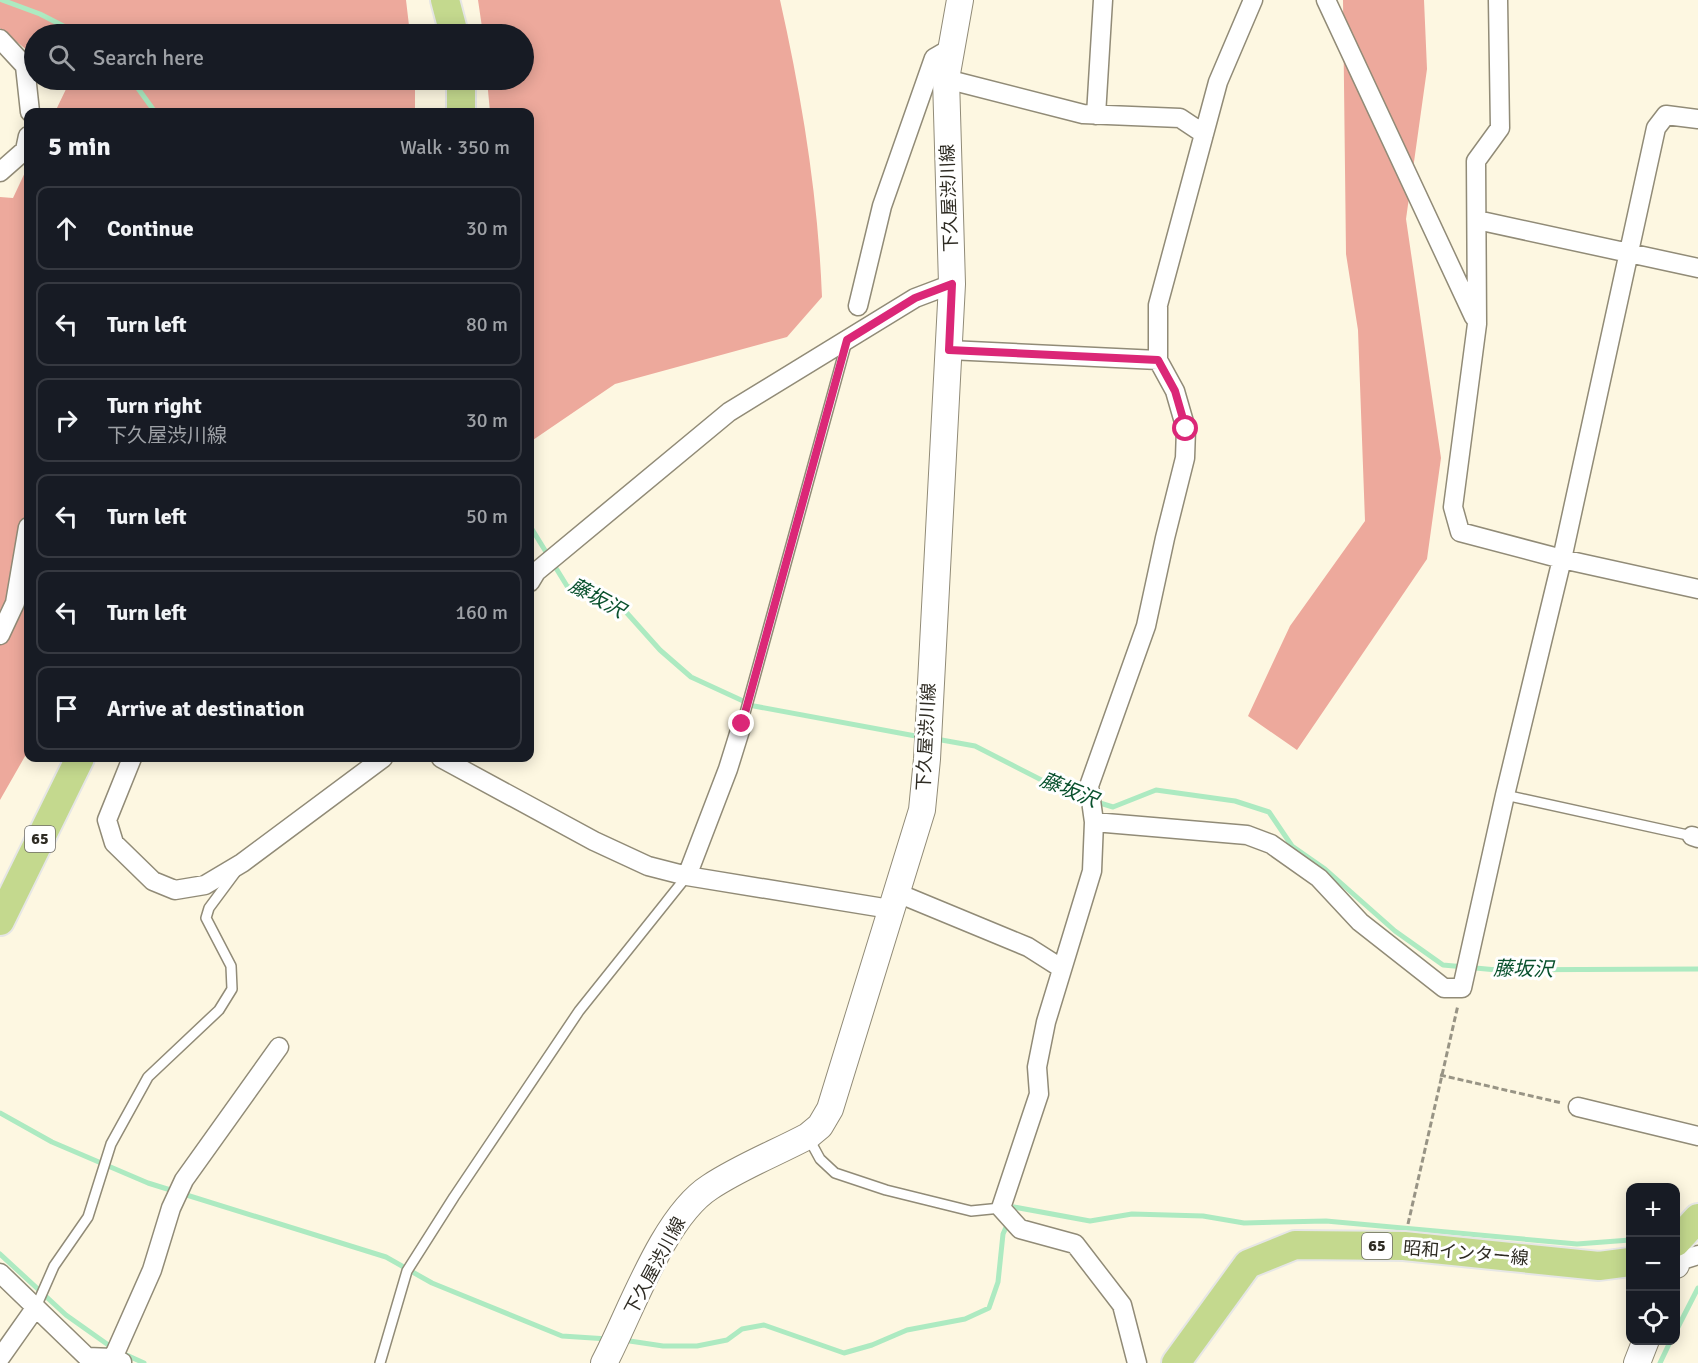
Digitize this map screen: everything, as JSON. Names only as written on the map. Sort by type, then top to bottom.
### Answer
[{"type":"main road","points":[[445,0],[451,24]]},
{"type":"main road","name":"下久屋渋川線","points":[[604,1363],[664,1242],[684,1212],[708,1188],[808,1136],[820,1126],[837,1090],[892,901],[922,810],[927,759],[927,717],[952,284],[946,79],[960,0]]},
{"type":"main road","points":[[461,90],[461,108]]},
{"type":"main road","name":"65","points":[[0,921],[78,762]]},
{"type":"main road","points":[[1680,1257],[1698,1218]]},
{"type":"main road","name":"昭和インター線","points":[[1176,1363],[1248,1264],[1295,1245],[1404,1246],[1599,1266],[1626,1263]]},
{"type":"main road","points":[[1638,1363],[1645,1345]]},
{"type":"street","points":[[1096,115],[1103,0]]},
{"type":"street","points":[[1137,1363],[1122,1305],[1075,1244],[1020,1229],[1001,1208],[1039,1094],[1037,1068],[1046,1022],[1092,871],[1094,822],[1089,786],[1146,626],[1185,458],[1186,429],[1175,391],[1158,360],[1158,305],[1218,82],[1253,0]]},
{"type":"street","points":[[1326,0],[1477,324]]},
{"type":"street","points":[[1498,0],[1500,128],[1476,161],[1477,324],[1453,507],[1460,532],[1562,559],[1698,589]]},
{"type":"street","points":[[0,39],[24,65]]},
{"type":"street","points":[[858,306],[882,206],[934,58],[953,47]]},
{"type":"street","points":[[946,79],[1083,114],[1180,118],[1204,134]]},
{"type":"street","points":[[28,90],[30,108]]},
{"type":"street","points":[[1094,822],[1247,835],[1271,844],[1319,878],[1360,922],[1444,988],[1462,988],[1505,795],[1562,559],[1656,128],[1666,115],[1698,119]]},
{"type":"street","points":[[0,172],[24,151]]},
{"type":"street","points":[[1477,220],[1698,268]]},
{"type":"street","points":[[534,575],[611,508],[729,412],[915,298],[952,284]]},
{"type":"street","points":[[949,350],[1158,360]]},
{"type":"street","points":[[0,634],[15,603],[24,550]]},
{"type":"street","points":[[687,876],[728,769],[742,724]]},
{"type":"street","points":[[130,762],[107,820],[114,843],[153,881],[175,890],[205,885],[242,863],[378,762]]},
{"type":"street","points":[[448,762],[603,845],[648,866],[687,876],[892,901],[1028,947],[1061,968]]},
{"type":"street","points":[[0,1273],[87,1357],[119,1360],[152,1270],[171,1208],[184,1180],[279,1047]]},
{"type":"street","points":[[1578,1107],[1698,1136]]},
{"type":"street","points":[[0,1358],[36,1307]]},
{"type":"lane","points":[[742,724],[847,340]]},
{"type":"lane","points":[[1505,795],[1695,837]]},
{"type":"lane","points":[[36,1307],[54,1266],[88,1217],[111,1144],[148,1077],[219,1010],[232,989],[231,966],[206,918],[209,909],[242,863]]},
{"type":"lane","points":[[380,1363],[407,1271],[442,1215],[579,1011],[687,876]]},
{"type":"lane","points":[[808,1136],[820,1159],[835,1173],[886,1190],[971,1211],[1001,1208]]},
{"type":"path","points":[[1404,1246],[1440,1075],[1462,988]]},
{"type":"path","points":[[1440,1075],[1578,1107]]},
{"type":"shaded area","points":[[0,0],[406,0],[409,24],[24,24],[24,48],[0,28]]},
{"type":"shaded area","points":[[478,0],[780,0],[808,147],[817,222],[822,297],[787,337],[615,384],[534,439],[534,108],[490,108],[488,90],[534,90],[534,24],[482,24]]},
{"type":"shaded area","points":[[1343,0],[1424,0],[1427,69],[1406,219],[1441,458],[1427,559],[1297,750],[1248,716],[1290,626],[1365,521],[1358,330],[1346,254]]},
{"type":"shaded area","points":[[66,90],[415,90],[415,108],[57,108]]},
{"type":"shaded area","points":[[24,175],[24,758],[0,800],[0,197],[13,198]]},
{"type":"waterway","name":"藤坂沢","points":[[2,0],[60,24]]},
{"type":"waterway","name":"藤坂沢","points":[[139,90],[152,108]]},
{"type":"waterway","name":"藤坂沢","points":[[534,532],[567,586],[626,612],[660,650],[691,677],[754,706],[921,737]]},
{"type":"waterway","name":"藤坂沢","points":[[936,739],[975,746],[1067,793],[1113,807],[1156,790],[1235,801],[1269,812],[1292,846],[1325,869],[1395,931],[1443,965],[1497,970],[1698,969]]},
{"type":"waterway","points":[[0,1113],[52,1142],[148,1183],[386,1257],[432,1283],[562,1336],[608,1339]]},
{"type":"waterway","points":[[1012,1214],[1014,1207],[1090,1221],[1132,1214],[1203,1216],[1244,1223],[1326,1221],[1577,1244],[1626,1240]]},
{"type":"waterway","points":[[623,1340],[663,1346],[697,1346],[727,1340],[742,1329],[764,1325],[844,1353],[872,1345],[907,1330],[965,1319],[989,1308],[998,1282],[1003,1234],[1008,1223]]},
{"type":"waterway","points":[[0,1254],[66,1315],[114,1349]]},
{"type":"waterway","points":[[1680,1323],[1698,1288]]},
{"type":"waterway","points":[[1660,1363],[1669,1345]]},
{"type":"waterway","points":[[122,1353],[144,1363]]},
{"type":"route","points":[[742,724],[847,340],[915,298],[952,284],[949,350],[1158,360],[1175,391],[1186,429]]}]
